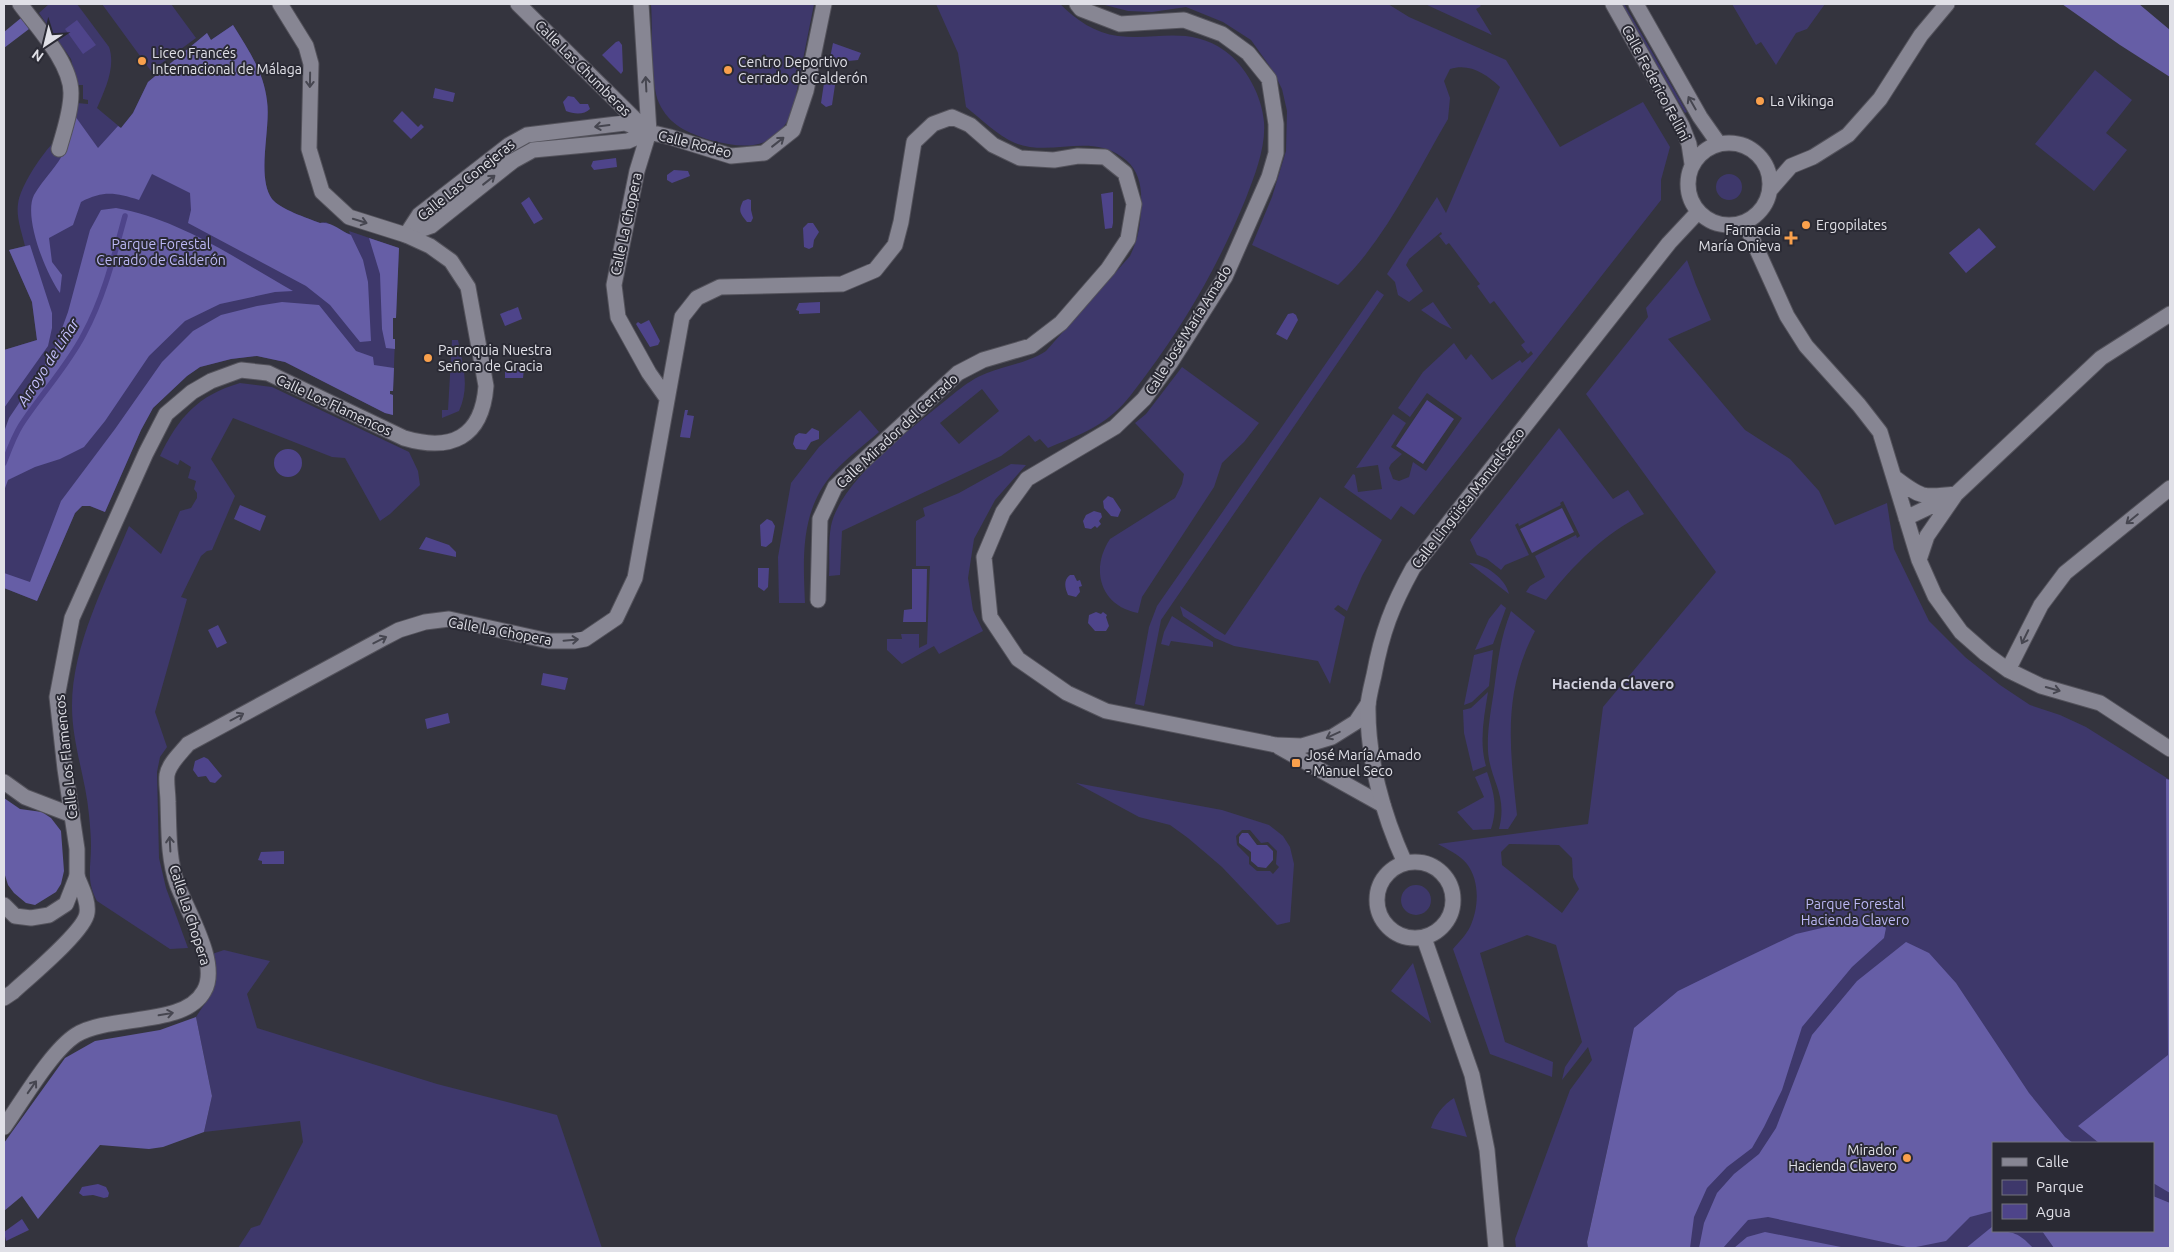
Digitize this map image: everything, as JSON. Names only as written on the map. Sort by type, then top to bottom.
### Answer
[{"type":"street","points":[[20,4],[64,65],[71,92],[67,120],[58,149]]},
{"type":"street","name":"Calle Los Flamencos","points":[[77,876],[78,849],[57,697],[72,618],[146,453],[166,414],[192,392],[211,381],[242,370],[268,374],[404,438],[422,443],[458,440],[476,423],[485,402],[486,386],[468,287],[451,261],[430,246],[406,235],[349,217],[322,192],[310,150],[311,64],[306,46],[280,4]]},
{"type":"street","name":"Calle Las Chumberas","points":[[518,4],[648,132]]},
{"type":"street","name":"Calle Rodeo","points":[[641,4],[648,132],[731,156],[764,153],[793,130],[806,91],[824,4]]},
{"type":"street","name":"Calle José María Amado","points":[[1077,4],[1081,9],[1120,24],[1184,20],[1222,34],[1248,53],[1269,79],[1276,124],[1276,153],[1269,176],[1224,277],[1172,362],[1144,399],[1115,427],[1027,479],[1003,512],[984,557],[990,617],[1018,659],[1067,693],[1106,711],[1276,745],[1302,746],[1332,737],[1356,722],[1368,704]]},
{"type":"street","name":"Calle Federico Fellini","points":[[1613,4],[1682,126],[1689,144],[1692,164]]},
{"type":"street","name":"Calle Federico Fellini","points":[[1636,4],[1700,117],[1719,144]]},
{"type":"street","points":[[1790,166],[1759,156],[1741,145],[1719,144],[1709,148],[1692,164],[1687,186],[1689,197],[1698,212],[1711,222],[1733,226],[1745,223],[1755,216],[1762,209],[1770,190],[1790,166],[1813,157],[1848,135],[1880,99],[1921,35],[1947,4]]},
{"type":"street","name":"Calle Mirador del Cerrado","points":[[666,397],[682,317],[697,298],[720,287],[842,284],[875,270],[895,245],[901,222],[914,142],[933,124],[952,117],[970,125],[993,145],[1020,158],[1054,160],[1078,156],[1105,157],[1125,173],[1134,204],[1128,239],[1108,269],[1061,322],[1031,346],[984,360],[958,373],[835,487],[820,519],[818,600]]},
{"type":"street","name":"Calle Las Conejeras","points":[[406,235],[431,226],[513,161],[533,150],[628,141],[648,132]]},
{"type":"street","name":"Calle La Chopera","points":[[4,1127],[61,1045],[77,1034],[94,1027],[177,1012],[192,1006],[205,991],[209,966],[176,882],[170,850],[167,774],[188,744],[399,630],[425,622],[449,619],[549,642],[585,638],[616,618],[635,578],[666,397],[649,372],[618,318],[614,285],[637,171],[648,132]]},
{"type":"street","points":[[1759,156],[1766,166],[1770,178],[1770,190]]},
{"type":"street","name":"Calle Lingüista Manuel Seco","points":[[1405,863],[1383,805],[1374,764],[1368,704],[1379,645],[1392,606],[1412,568],[1669,243],[1698,212]]},
{"type":"street","points":[[1745,223],[1787,316],[1806,346],[1859,405],[1880,432],[1919,560],[1935,596],[1962,632],[1986,654],[2008,670],[2041,686],[2100,703],[2170,749]]},
{"type":"street","points":[[1919,560],[1926,536],[1956,494],[2101,358],[2170,314]]},
{"type":"street","points":[[1894,477],[1913,491],[1929,498],[1956,494]]},
{"type":"street","points":[[2008,670],[2041,605],[2065,573],[2170,488]]},
{"type":"street","points":[[1908,522],[1956,494]]},
{"type":"street","points":[[1908,522],[1940,516]]},
{"type":"street","name":"Calle José María Amado","points":[[1276,745],[1383,805]]},
{"type":"street","points":[[4,782],[25,797],[72,815]]},
{"type":"street","points":[[1420,862],[1432,865],[1442,872],[1449,882],[1453,893],[1454,905],[1450,917],[1443,927],[1434,934],[1424,938],[1401,936],[1390,929],[1382,919],[1377,907],[1377,894],[1381,882],[1389,871],[1405,863],[1420,862]]},
{"type":"street","points":[[4,905],[15,916],[31,918],[49,915],[66,904],[77,876]]},
{"type":"street","points":[[4,998],[13,992],[76,933],[87,914],[85,897],[77,876]]},
{"type":"street","points":[[1424,938],[1472,1075],[1487,1150],[1496,1248]]},
{"type":"green space","name":"Parque Forestal Cerrado de Calderón","points":[[49,4],[77,4],[109,47],[111,55],[110,70],[97,108],[121,128],[133,113],[148,82],[207,33],[211,40],[233,25],[263,80],[268,112],[264,165],[267,190],[272,199],[287,210],[301,216],[320,223],[326,222],[340,231],[350,234],[349,231],[399,248],[396,318],[393,318],[393,339],[395,339],[393,391],[390,391],[390,394],[393,395],[393,415],[385,413],[285,362],[257,356],[231,359],[200,367],[187,376],[153,408],[141,430],[105,512],[90,506],[82,506],[75,513],[37,601],[4,588],[4,350],[37,340],[32,302],[9,250],[25,246],[18,215],[18,204],[26,181],[42,156],[69,126],[77,103],[88,104],[88,100],[83,99],[83,85],[77,85],[71,59],[39,13]]},
{"type":"green space","points":[[102,4],[171,4],[196,38],[151,71]]},
{"type":"green space","name":"Centro Deportivo Cerrado de Calderón","points":[[651,4],[814,4],[793,110],[778,133],[769,140],[759,144],[737,145],[710,140],[694,134],[680,127],[668,117],[659,103],[654,83]]},
{"type":"green space","points":[[936,4],[1060,4],[1086,25],[1101,32],[1132,37],[1185,36],[1198,38],[1211,43],[1233,57],[1252,82],[1263,112],[1264,132],[1262,151],[1253,180],[1236,222],[1202,290],[1161,354],[1131,395],[1118,409],[1091,429],[1048,448],[1040,439],[1035,442],[1029,435],[1001,456],[842,531],[840,575],[829,576],[831,526],[838,508],[850,489],[865,471],[903,435],[968,383],[995,370],[1025,361],[1046,351],[1130,256],[1140,225],[1141,193],[1138,177],[1130,164],[1110,150],[1097,147],[1029,147],[1015,143],[1002,136],[966,107],[958,53]],"holes":[[[982,389],[999,411],[959,444],[940,423]]]},
{"type":"green space","points":[[1101,4],[1388,4],[1409,17],[1506,60],[1560,147],[1643,102],[1670,147],[1661,180],[1661,200],[1414,515],[1401,506],[1391,520],[1344,487],[1353,474],[1355,475],[1358,492],[1382,489],[1378,465],[1356,468],[1393,414],[1406,423],[1391,447],[1402,454],[1389,468],[1393,479],[1399,481],[1409,477],[1413,462],[1426,471],[1462,418],[1427,393],[1410,417],[1398,408],[1423,372],[1454,343],[1466,360],[1471,354],[1492,380],[1520,360],[1522,363],[1533,354],[1531,351],[1528,354],[1521,345],[1525,342],[1494,301],[1490,304],[1477,286],[1480,284],[1449,243],[1446,245],[1439,236],[1442,234],[1441,232],[1409,259],[1406,265],[1423,291],[1409,302],[1398,295],[1395,282],[1387,274],[1437,197],[1446,213],[1500,87],[1477,71],[1464,67],[1450,69],[1444,81],[1450,98],[1448,119],[1385,228],[1355,268],[1338,285],[1252,245],[1272,197],[1286,151],[1287,111],[1282,89],[1273,71],[1251,40],[1223,22],[1186,7],[1152,12],[1128,11]]},
{"type":"green space","points":[[1425,4],[1479,4],[1481,6],[1476,9],[1492,35]]},
{"type":"green space","points":[[1620,4],[1624,4],[1687,112],[1685,113]]},
{"type":"green space","points":[[1732,4],[1825,4],[1807,29],[1796,33],[1776,65],[1761,42],[1756,45]]},
{"type":"green space","points":[[2062,4],[2139,4],[2170,30],[2170,77],[2120,45]]},
{"type":"green space","points":[[21,18],[29,29],[4,48],[4,32]]},
{"type":"green space","points":[[233,25],[263,80],[268,112],[264,165],[267,190],[276,203],[287,210],[320,223],[332,225],[351,235],[363,260],[368,282],[371,341],[360,342],[330,305],[306,286],[188,223],[191,210],[190,193],[152,174],[139,200],[103,194],[81,202],[73,225],[49,238],[52,262],[62,275],[60,293],[48,273],[34,231],[31,205],[34,195],[65,150],[75,116],[98,148],[118,126],[121,128],[133,113],[148,82],[207,33],[211,40]]},
{"type":"green space","points":[[2095,70],[2132,100],[2106,133],[2127,150],[2094,191],[2035,144]]},
{"type":"green space","points":[[1729,174],[1738,178],[1742,187],[1738,196],[1729,200],[1720,196],[1716,187],[1720,178]]},
{"type":"green space","points":[[116,208],[140,213],[186,231],[293,291],[275,292],[220,304],[185,321],[149,356],[105,421],[84,447],[8,480],[4,491],[4,432],[9,418],[53,353],[68,312],[90,230],[101,210]]},
{"type":"green space","points":[[369,238],[399,248],[396,318],[393,318],[395,349],[386,348],[382,329],[380,274]]},
{"type":"green space","points":[[30,245],[52,313],[52,328],[48,346],[4,408],[4,350],[37,340],[32,302],[9,250]]},
{"type":"green space","name":"Parque Forestal Hacienda Clavero","points":[[1687,260],[1711,320],[1668,339],[1745,430],[1790,459],[1819,491],[1835,525],[1887,503],[1894,549],[1929,621],[1965,657],[2000,685],[2030,705],[2060,715],[2086,727],[2170,780],[2170,1014],[2168,1020],[2168,1056],[2149,1070],[2170,1113],[2170,1248],[1637,1248],[1610,1137],[1587,1242],[1588,1248],[1516,1248],[1515,1239],[1570,1090],[1592,1060],[1588,1047],[1562,1080],[1565,1067],[1582,1042],[1556,945],[1527,935],[1480,953],[1505,1042],[1553,1062],[1552,1077],[1490,1054],[1453,949],[1466,933],[1473,920],[1477,895],[1476,886],[1467,864],[1453,852],[1438,844],[1588,824],[1603,707],[1716,572],[1586,394],[1648,317],[1646,308]],"holes":[[[1509,844],[1559,845],[1572,858],[1573,877],[1579,889],[1562,913],[1502,865],[1501,852]]]},
{"type":"green space","points":[[1377,290],[1384,295],[1161,620],[1144,706],[1135,704],[1149,627],[1157,606]]},
{"type":"green space","points":[[282,302],[319,305],[356,351],[373,357],[374,365],[394,368],[393,391],[390,391],[390,394],[393,395],[393,415],[385,413],[285,362],[257,356],[231,359],[200,367],[187,376],[153,408],[141,430],[105,512],[90,506],[82,506],[75,513],[37,601],[4,588],[4,573],[30,582],[61,501],[162,362],[193,331],[221,315]]},
{"type":"green space","points":[[1433,302],[1452,329],[1421,310]]},
{"type":"green space","points":[[452,340],[458,340],[462,358],[464,393],[459,411],[442,418],[442,410],[448,410]]},
{"type":"green space","points":[[1182,367],[1259,423],[1244,442],[1222,463],[1214,487],[1142,597],[1138,613],[1125,609],[1115,603],[1107,594],[1102,585],[1100,574],[1101,562],[1110,539],[1175,498],[1182,484],[1184,474],[1135,423],[1146,414]]},
{"type":"green space","points":[[240,383],[272,387],[409,452],[418,471],[420,485],[380,521],[345,458],[332,457],[233,418],[211,459],[235,496],[212,550],[207,551],[201,556],[181,597],[187,599],[155,712],[167,747],[160,757],[157,772],[159,858],[166,888],[188,948],[170,949],[97,901],[91,887],[91,838],[73,720],[74,683],[84,637],[92,614],[129,526],[161,554],[180,511],[191,508],[197,498],[197,493],[194,489],[196,481],[188,478],[191,467],[180,460],[178,465],[160,456],[167,442],[182,419],[201,401],[225,388]]},
{"type":"green space","points":[[860,410],[879,432],[833,473],[814,503],[809,519],[804,552],[805,603],[779,603],[778,557],[791,483],[819,447]]},
{"type":"green space","points":[[1559,428],[1613,499],[1628,490],[1644,514],[1616,531],[1590,551],[1567,574],[1546,600],[1526,592],[1530,586],[1545,577],[1535,556],[1576,535],[1577,538],[1580,536],[1563,501],[1560,503],[1561,505],[1519,526],[1518,523],[1515,525],[1529,555],[1505,565],[1501,570],[1487,559],[1477,555],[1470,540]]},
{"type":"green space","points":[[1011,464],[1026,465],[995,500],[974,539],[968,578],[973,610],[983,631],[939,654],[934,646],[902,664],[887,650],[887,639],[902,639],[901,634],[919,634],[919,648],[927,644],[930,566],[916,566],[916,521],[925,516],[923,508],[959,493]]},
{"type":"green space","points":[[1320,497],[1382,540],[1362,576],[1347,611],[1338,605],[1334,609],[1345,617],[1330,684],[1318,661],[1234,646],[1215,638],[1183,616],[1180,606],[1225,635]]},
{"type":"green space","points":[[1469,563],[1482,566],[1494,573],[1504,583],[1509,594]]},
{"type":"green space","points":[[1501,604],[1506,608],[1493,644],[1475,650],[1489,619]]},
{"type":"green space","points":[[1511,611],[1535,631],[1524,654],[1513,699],[1511,744],[1517,815],[1508,829],[1499,829],[1501,817],[1500,797],[1489,762],[1488,735],[1500,650]]},
{"type":"green space","points":[[1172,616],[1213,642],[1213,647],[1171,641],[1169,646],[1161,644],[1164,632]]},
{"type":"green space","points":[[1493,650],[1489,686],[1472,702],[1464,705],[1474,655]]},
{"type":"green space","points":[[1488,692],[1483,739],[1486,766],[1473,771],[1464,733],[1463,710],[1471,708]]},
{"type":"green space","points":[[1487,772],[1492,787],[1495,807],[1493,821],[1491,829],[1473,830],[1457,812],[1484,797],[1475,777]]},
{"type":"green space","points":[[2166,779],[2170,780],[2170,1193],[2154,1184],[2154,1142],[2098,1142],[2078,1126],[2168,1055]]},
{"type":"green space","points":[[1076,783],[1222,810],[1269,825],[1283,836],[1290,847],[1294,864],[1290,922],[1277,925],[1222,867],[1170,825],[1139,817]],"holes":[[[1242,830],[1250,830],[1261,843],[1268,842],[1277,851],[1276,864],[1279,867],[1273,874],[1270,871],[1257,871],[1249,864],[1249,857],[1237,845],[1236,836]]]},
{"type":"green space","points":[[4,798],[20,809],[42,812],[51,818],[61,831],[64,871],[61,884],[56,892],[35,905],[26,903],[14,893],[8,885],[4,872]]},
{"type":"green space","points":[[1416,885],[1427,889],[1431,900],[1427,911],[1416,915],[1405,911],[1401,900],[1405,889]]},
{"type":"green space","points":[[1856,920],[1879,922],[1886,928],[1884,938],[1852,967],[1802,1027],[1782,1090],[1752,1148],[1727,1167],[1707,1188],[1694,1217],[1690,1248],[1588,1248],[1587,1242],[1634,1028],[1678,991],[1735,963],[1796,934]]},
{"type":"green space","points":[[1906,942],[1929,953],[1956,983],[2029,1093],[2065,1137],[2072,1142],[1992,1142],[1992,1211],[1970,1217],[1946,1241],[1911,1248],[1768,1217],[1748,1220],[1723,1248],[1699,1248],[1704,1223],[1717,1193],[1734,1174],[1759,1154],[1776,1128],[1812,1035],[1857,981]]},
{"type":"green space","points":[[224,950],[270,961],[247,994],[257,1028],[437,1084],[557,1115],[602,1248],[238,1248],[251,1228],[260,1225],[303,1142],[300,1121],[204,1132],[212,1096],[196,1017],[214,988],[215,974],[212,954]]},
{"type":"green space","points":[[1413,963],[1431,1023],[1391,991]]},
{"type":"green space","points":[[196,1017],[212,1096],[204,1132],[163,1147],[149,1149],[100,1145],[38,1219],[22,1196],[4,1211],[4,1143],[65,1058],[95,1041],[160,1030]]},
{"type":"green space","points":[[1454,1098],[1467,1137],[1431,1128],[1440,1111]]},
{"type":"green space","points":[[2154,1196],[2170,1203],[2170,1248],[2054,1248],[2043,1232],[2154,1232]]},
{"type":"green space","points":[[1992,1227],[1992,1232],[2015,1234],[2024,1239],[2033,1248],[1966,1248]]},
{"type":"green space","points":[[1765,1232],[1846,1248],[1734,1248],[1747,1237]]},
{"type":"water","points":[[77,20],[96,45],[83,54],[65,29]]},
{"type":"water","points":[[619,41],[622,45],[623,71],[621,74],[602,55]]},
{"type":"water","points":[[833,43],[861,53],[858,60],[829,63]]},
{"type":"water","points":[[824,83],[835,85],[832,105],[826,107],[821,103]]},
{"type":"water","points":[[435,88],[455,93],[453,102],[433,98]]},
{"type":"water","points":[[568,96],[574,97],[580,104],[588,104],[590,109],[579,113],[566,111],[563,102]]},
{"type":"water","points":[[402,111],[418,127],[421,124],[424,127],[411,139],[393,121]]},
{"type":"water","points":[[616,158],[617,167],[594,170],[591,166],[593,161]]},
{"type":"water","points":[[674,170],[688,171],[690,176],[672,183],[667,180],[667,175]]},
{"type":"water","points":[[1113,192],[1112,228],[1105,229],[1101,194]]},
{"type":"water","points":[[529,197],[543,219],[534,224],[521,203]]},
{"type":"water","points":[[751,200],[753,218],[751,222],[747,222],[740,212],[743,201]]},
{"type":"water","points":[[808,223],[813,223],[819,232],[814,240],[813,247],[809,249],[804,247],[803,228]]},
{"type":"water","points":[[1979,228],[1996,247],[1966,273],[1949,253]]},
{"type":"water","points":[[820,302],[820,313],[799,314],[799,311],[796,310],[799,303]]},
{"type":"water","points":[[518,307],[522,319],[505,326],[500,314]]},
{"type":"water","points":[[1293,313],[1298,320],[1287,340],[1276,334],[1288,314]]},
{"type":"water","points":[[649,320],[660,341],[658,345],[650,347],[636,324]]},
{"type":"water","points":[[505,368],[524,368],[523,378],[505,378]]},
{"type":"water","points":[[1427,400],[1454,419],[1423,464],[1396,446]]},
{"type":"water","points":[[685,410],[688,410],[687,415],[694,416],[690,438],[680,437]]},
{"type":"water","points":[[812,428],[819,431],[819,439],[811,442],[806,450],[796,449],[793,444],[795,436],[799,433],[806,434]]},
{"type":"water","points":[[288,449],[298,453],[302,463],[298,473],[288,477],[278,473],[274,463],[278,453]]},
{"type":"water","points":[[1108,496],[1113,498],[1121,510],[1118,517],[1111,516],[1104,508],[1103,501]]},
{"type":"water","points":[[240,505],[266,516],[260,531],[234,519]]},
{"type":"water","points":[[1562,508],[1574,532],[1532,553],[1520,529]]},
{"type":"water","points":[[1094,511],[1101,513],[1102,517],[1099,521],[1101,524],[1097,528],[1095,526],[1091,529],[1085,528],[1083,521],[1086,515]]},
{"type":"water","points":[[767,519],[772,521],[775,526],[772,542],[766,547],[761,546],[760,525]]},
{"type":"water","points":[[426,537],[449,545],[456,552],[456,557],[419,549]]},
{"type":"water","points":[[758,568],[769,568],[768,587],[764,591],[758,587]]},
{"type":"water","points":[[912,569],[927,569],[926,622],[903,622],[904,610],[912,609]]},
{"type":"water","points":[[1070,575],[1074,575],[1077,581],[1080,580],[1082,586],[1079,587],[1080,592],[1076,597],[1068,595],[1066,590],[1065,584]]},
{"type":"water","points":[[1096,612],[1101,614],[1103,612],[1107,615],[1109,626],[1106,631],[1095,631],[1088,623],[1089,615]]},
{"type":"water","points":[[218,625],[227,643],[217,648],[208,630]]},
{"type":"water","points":[[543,673],[568,678],[565,690],[541,685]]},
{"type":"water","points":[[448,713],[450,723],[427,729],[425,719]]},
{"type":"water","points":[[204,757],[208,759],[222,776],[215,783],[210,782],[206,776],[198,777],[193,770],[195,761]]},
{"type":"water","points":[[1242,833],[1248,833],[1257,845],[1267,845],[1273,851],[1273,860],[1266,868],[1258,867],[1251,861],[1251,852],[1239,843],[1239,837]]},
{"type":"water","points":[[284,851],[284,864],[262,864],[262,861],[258,860],[261,852]]},
{"type":"water","points":[[98,1184],[106,1187],[109,1193],[108,1197],[83,1196],[79,1193],[82,1187]]},
{"type":"water","points":[[22,1219],[29,1230],[6,1241],[4,1232]]},
{"type":"waterway","name":"Arroyo de Liñar","points":[[4,463],[21,425],[70,358],[91,320],[108,276],[125,216]]},
{"type":"place","name":"Liceo Francés Internacional de Málaga","points":[[142,61]]},
{"type":"place","name":"Centro Deportivo Cerrado de Calderón","points":[[728,70]]},
{"type":"place","name":"La Vikinga","points":[[1760,101]]},
{"type":"place","name":"Ergopilates","points":[[1806,225]]},
{"type":"place","name":"Farmacia María Onieva","points":[[1791,238]]},
{"type":"place","name":"Parroquia Nuestra Señora de Gracia","points":[[428,358]]},
{"type":"place","name":"José María Amado - Manuel Seco","points":[[1296,763]]},
{"type":"place","name":"Mirador Hacienda Clavero","points":[[1907,1158]]},
{"type":"district","name":"Hacienda Clavero","points":[[1613,683]]}]
